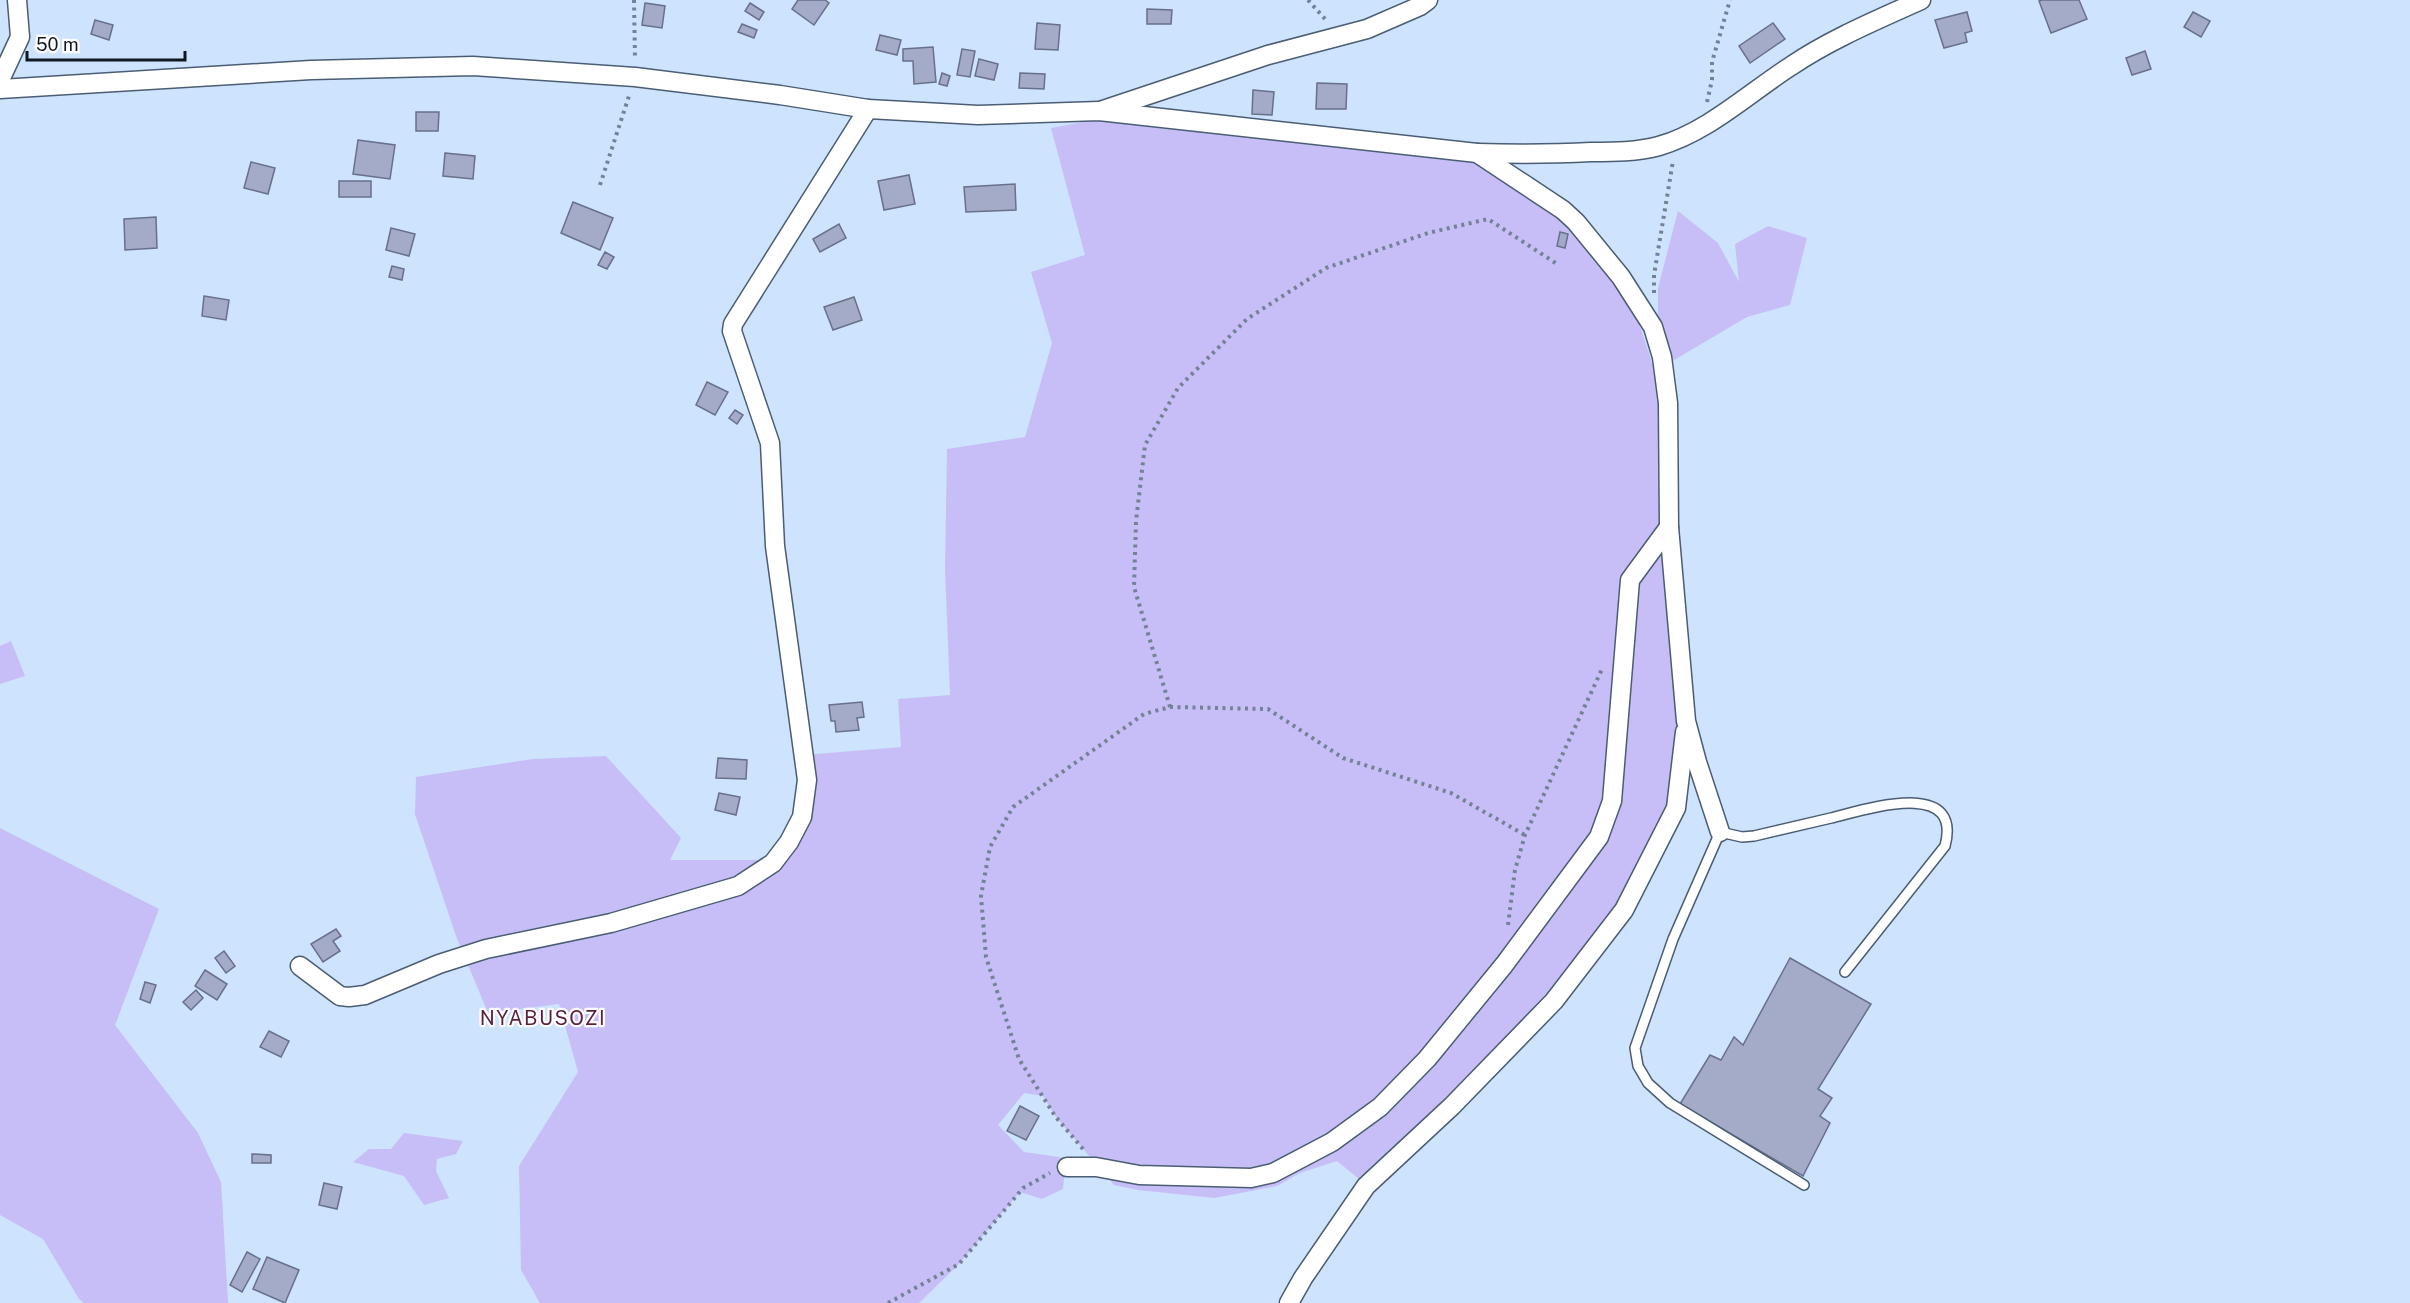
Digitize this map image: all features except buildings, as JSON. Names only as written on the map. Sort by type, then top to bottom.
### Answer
[{"type":"street","points":[[0,80],[20,37],[17,0]]},
{"type":"street","points":[[1099,111],[1268,56],[1367,29],[1420,6],[1428,0]]},
{"type":"street","points":[[0,89],[311,70],[473,66],[635,77],[780,94],[868,109],[978,115],[1099,111],[1477,153],[1623,152],[1657,146],[1679,139],[1793,64],[1845,35],[1921,0]]},
{"type":"street","points":[[300,966],[340,996],[365,995],[440,964],[486,949],[611,923],[738,886],[773,863],[789,842],[802,817],[807,780],[775,546],[771,450],[732,331],[733,324],[868,109]]},
{"type":"street","points":[[1477,153],[1563,210],[1576,222],[1617,272],[1653,327],[1662,357],[1668,403],[1669,527],[1686,722],[1720,832]]},
{"type":"street","points":[[1067,1167],[1096,1167],[1140,1175],[1251,1178],[1273,1173],[1332,1142],[1380,1107],[1427,1059],[1504,965],[1599,837],[1612,801],[1630,580],[1669,527]]},
{"type":"street","points":[[1289,1303],[1303,1278],[1366,1186],[1452,1106],[1554,1001],[1624,910],[1676,808],[1686,722]]},
{"type":"lane","points":[[1804,1185],[1670,1103],[1648,1083],[1638,1066],[1635,1048],[1673,939],[1720,832],[1742,837],[1755,836],[1895,803],[1920,804],[1937,809],[1942,814],[1948,832],[1945,846],[1845,972]]},
{"type":"path","points":[[600,185],[635,77],[634,0]]},
{"type":"path","points":[[1700,127],[1712,80],[1712,62],[1730,0]]},
{"type":"path","points":[[1653,327],[1654,275],[1675,155]]},
{"type":"path","points":[[1170,707],[1134,587],[1136,532],[1145,445],[1178,388],[1247,319],[1326,268],[1428,233],[1488,219],[1557,264]]},
{"type":"path","points":[[1508,932],[1515,870],[1525,836],[1606,660]]},
{"type":"path","points":[[1096,1167],[1055,1116],[1019,1059],[986,957],[981,896],[990,848],[1013,807],[1144,714],[1170,707],[1268,709],[1343,758],[1452,793],[1525,836]]},
{"type":"path","points":[[888,1303],[960,1264],[1023,1188],[1046,1175],[1067,1167]]},
{"type":"shaded area","points":[[1094,120],[1469,160],[1560,212],[1617,269],[1642,332],[1659,385],[1659,527],[1679,691],[1685,719],[1675,806],[1623,910],[1554,1000],[1365,1184],[1337,1161],[1300,1173],[1277,1186],[1214,1198],[1138,1190],[1114,1185],[1055,1116],[1043,1096],[1024,1093],[998,1125],[1024,1152],[1066,1158],[1063,1189],[1042,1199],[1020,1192],[959,1264],[919,1303],[540,1303],[521,1270],[519,1166],[578,1072],[559,1004],[488,1013],[456,936],[415,814],[416,777],[533,759],[606,756],[681,838],[670,860],[766,860],[796,813],[804,755],[901,747],[898,699],[950,695],[945,569],[947,449],[1025,437],[1052,343],[1031,272],[1085,255],[1051,128]]},
{"type":"shaded area","points":[[1678,211],[1718,243],[1739,282],[1735,244],[1768,226],[1807,238],[1790,305],[1747,317],[1664,366],[1658,333],[1658,288]]},
{"type":"shaded area","points":[[11,641],[25,676],[0,684],[0,646]]},
{"type":"shaded area","points":[[0,828],[159,909],[115,1025],[198,1133],[221,1182],[228,1303],[84,1303],[79,1299],[43,1239],[0,1215]]},
{"type":"shaded area","points":[[404,1133],[463,1141],[456,1154],[437,1159],[436,1171],[449,1198],[424,1205],[404,1176],[353,1162],[369,1149],[391,1149]]},
{"type":"district","name":"NYABUSOZI","points":[[543,1018]]}]
